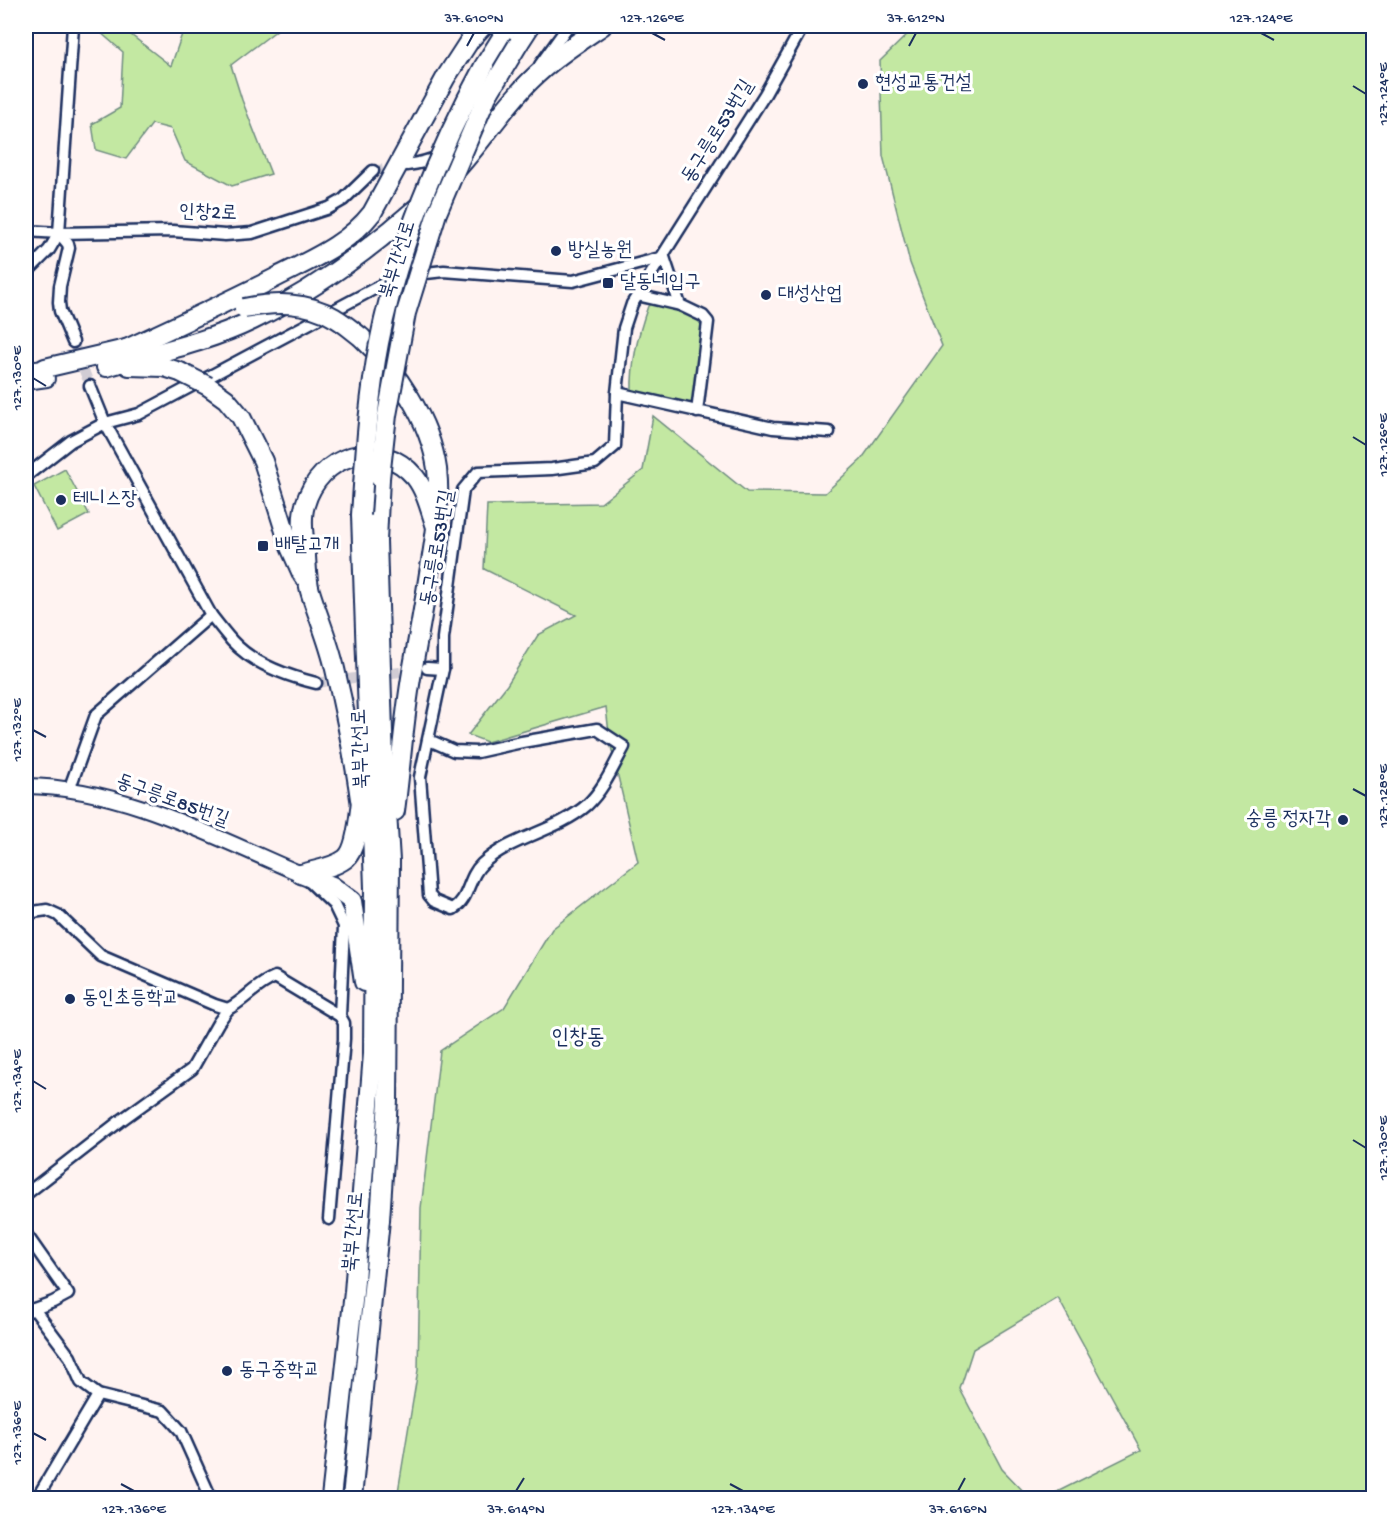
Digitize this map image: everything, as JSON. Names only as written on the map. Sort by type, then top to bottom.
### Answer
[{"type":"highway","name":"북부간선로","points":[[331,1498],[354,1292],[372,1072],[374,888],[361,515],[370,407],[380,342],[395,279],[413,227],[459,113],[509,26]]},
{"type":"highway","name":"북부간선로","points":[[352,1498],[380,1220],[387,1111],[390,861],[384,764],[377,541],[380,478],[387,415],[406,313],[437,213],[488,96],[530,26]]},
{"type":"highway","points":[[106,367],[252,320],[318,284],[387,234],[447,180],[530,81],[560,54],[602,26]]},
{"type":"highway","points":[[122,351],[325,254],[362,226],[372,213],[446,77],[478,30]]},
{"type":"highway","points":[[46,373],[122,351],[244,308],[265,304],[287,304],[303,306],[336,318],[361,338],[384,362],[406,391],[425,429],[436,468],[439,503],[406,710],[390,861]]},
{"type":"highway","points":[[46,373],[106,367],[164,367],[208,386],[226,399],[242,417],[263,460],[290,547],[309,589],[334,666],[353,750],[361,801],[366,917],[364,982]]},
{"type":"highway","points":[[309,589],[304,506],[323,473],[343,459],[372,453],[402,466],[416,478],[422,488],[436,527]]},
{"type":"highway","points":[[301,874],[332,866],[347,858],[355,838],[361,801]]},
{"type":"highway","points":[[301,874],[332,886],[352,901],[364,982],[372,1072]]},
{"type":"street","points":[[26,273],[49,250],[59,233],[73,26]]},
{"type":"street","points":[[407,165],[427,162],[455,147],[512,92],[530,81],[568,26]]},
{"type":"street","name":"동구릉로53번길","points":[[429,740],[454,752],[477,752],[597,729],[624,747],[602,787],[586,805],[564,821],[498,851],[474,873],[462,903],[453,909],[434,901],[429,895],[420,777],[443,669],[443,638],[463,490],[478,472],[552,469],[595,463],[615,446],[617,393],[624,328],[639,291],[664,257],[765,94],[803,26]]},
{"type":"street","name":"인창2로","points":[[26,231],[59,233],[172,231],[225,235],[252,233],[329,208],[343,200],[373,171]]},
{"type":"street","points":[[59,233],[69,248],[60,286],[60,311],[73,342]]},
{"type":"street","points":[[26,476],[71,441],[105,423],[139,414],[387,282],[408,275],[444,271],[573,281],[664,257],[680,305]]},
{"type":"street","points":[[625,268],[642,274],[644,280],[639,291],[680,305],[703,316],[708,322],[697,412]]},
{"type":"street","points":[[26,370],[46,373]]},
{"type":"street","points":[[26,382],[46,373]]},
{"type":"street","points":[[90,386],[105,423],[212,615],[234,643],[267,667],[288,676],[316,683]]},
{"type":"street","points":[[617,393],[773,428],[829,432]]},
{"type":"street","points":[[69,790],[96,715],[212,615]]},
{"type":"street","points":[[427,668],[443,669]]},
{"type":"street","name":"동구릉로85번길","points":[[26,786],[45,786],[94,794],[171,819],[301,874]]},
{"type":"street","points":[[301,874],[334,905],[344,926],[340,1016]]},
{"type":"street","points":[[26,913],[46,910],[58,915],[101,956],[228,1009]]},
{"type":"street","points":[[26,1194],[120,1120],[192,1069],[228,1009],[275,977],[340,1016],[344,1023],[329,1219]]},
{"type":"street","points":[[26,1234],[69,1294],[30,1310],[70,1358],[81,1382],[98,1395],[163,1411],[181,1431],[211,1498]]},
{"type":"street","points":[[37,1498],[98,1395]]},
{"type":"green space","points":[[171,26],[281,26],[231,65],[271,174],[232,186],[185,161],[171,129],[152,124],[126,159],[96,150],[92,124],[120,108],[123,52],[100,32],[122,28],[171,66],[182,34]]},
{"type":"green space","points":[[916,26],[1373,26],[1373,1498],[1045,1498],[1141,1450],[1058,1298],[973,1349],[960,1389],[1002,1469],[1030,1498],[397,1498],[418,1370],[421,1208],[440,1051],[504,1008],[552,929],[638,862],[610,742],[606,707],[487,742],[468,735],[507,685],[538,635],[576,615],[484,569],[487,505],[601,503],[643,470],[653,416],[747,492],[825,493],[861,460],[942,346],[910,263],[883,156],[880,61]]},
{"type":"green space","points":[[657,302],[698,318],[703,323],[692,408],[632,393],[634,359],[641,327],[648,306]]},
{"type":"green space","name":"테니스장","points":[[65,469],[89,514],[57,531],[34,486]]},
{"type":"tunnel","points":[[373,171],[399,166]]},
{"type":"tunnel","points":[[73,342],[90,386]]},
{"type":"tunnel","points":[[316,683],[416,670]]},
{"type":"place","name":"현성교통건설","points":[[863,84]]},
{"type":"place","name":"방실농원","points":[[556,251]]},
{"type":"place","name":"달동네입구","points":[[608,283]]},
{"type":"place","name":"대성산업","points":[[766,295]]},
{"type":"place","name":"테니스장","points":[[61,500]]},
{"type":"place","name":"배탈고개","points":[[263,546]]},
{"type":"place","name":"숭릉 정자각","points":[[1343,820]]},
{"type":"place","name":"동인초등학교","points":[[70,999]]},
{"type":"place","name":"동구중학교","points":[[227,1371]]},
{"type":"district","name":"인창동","points":[[578,1039]]}]
